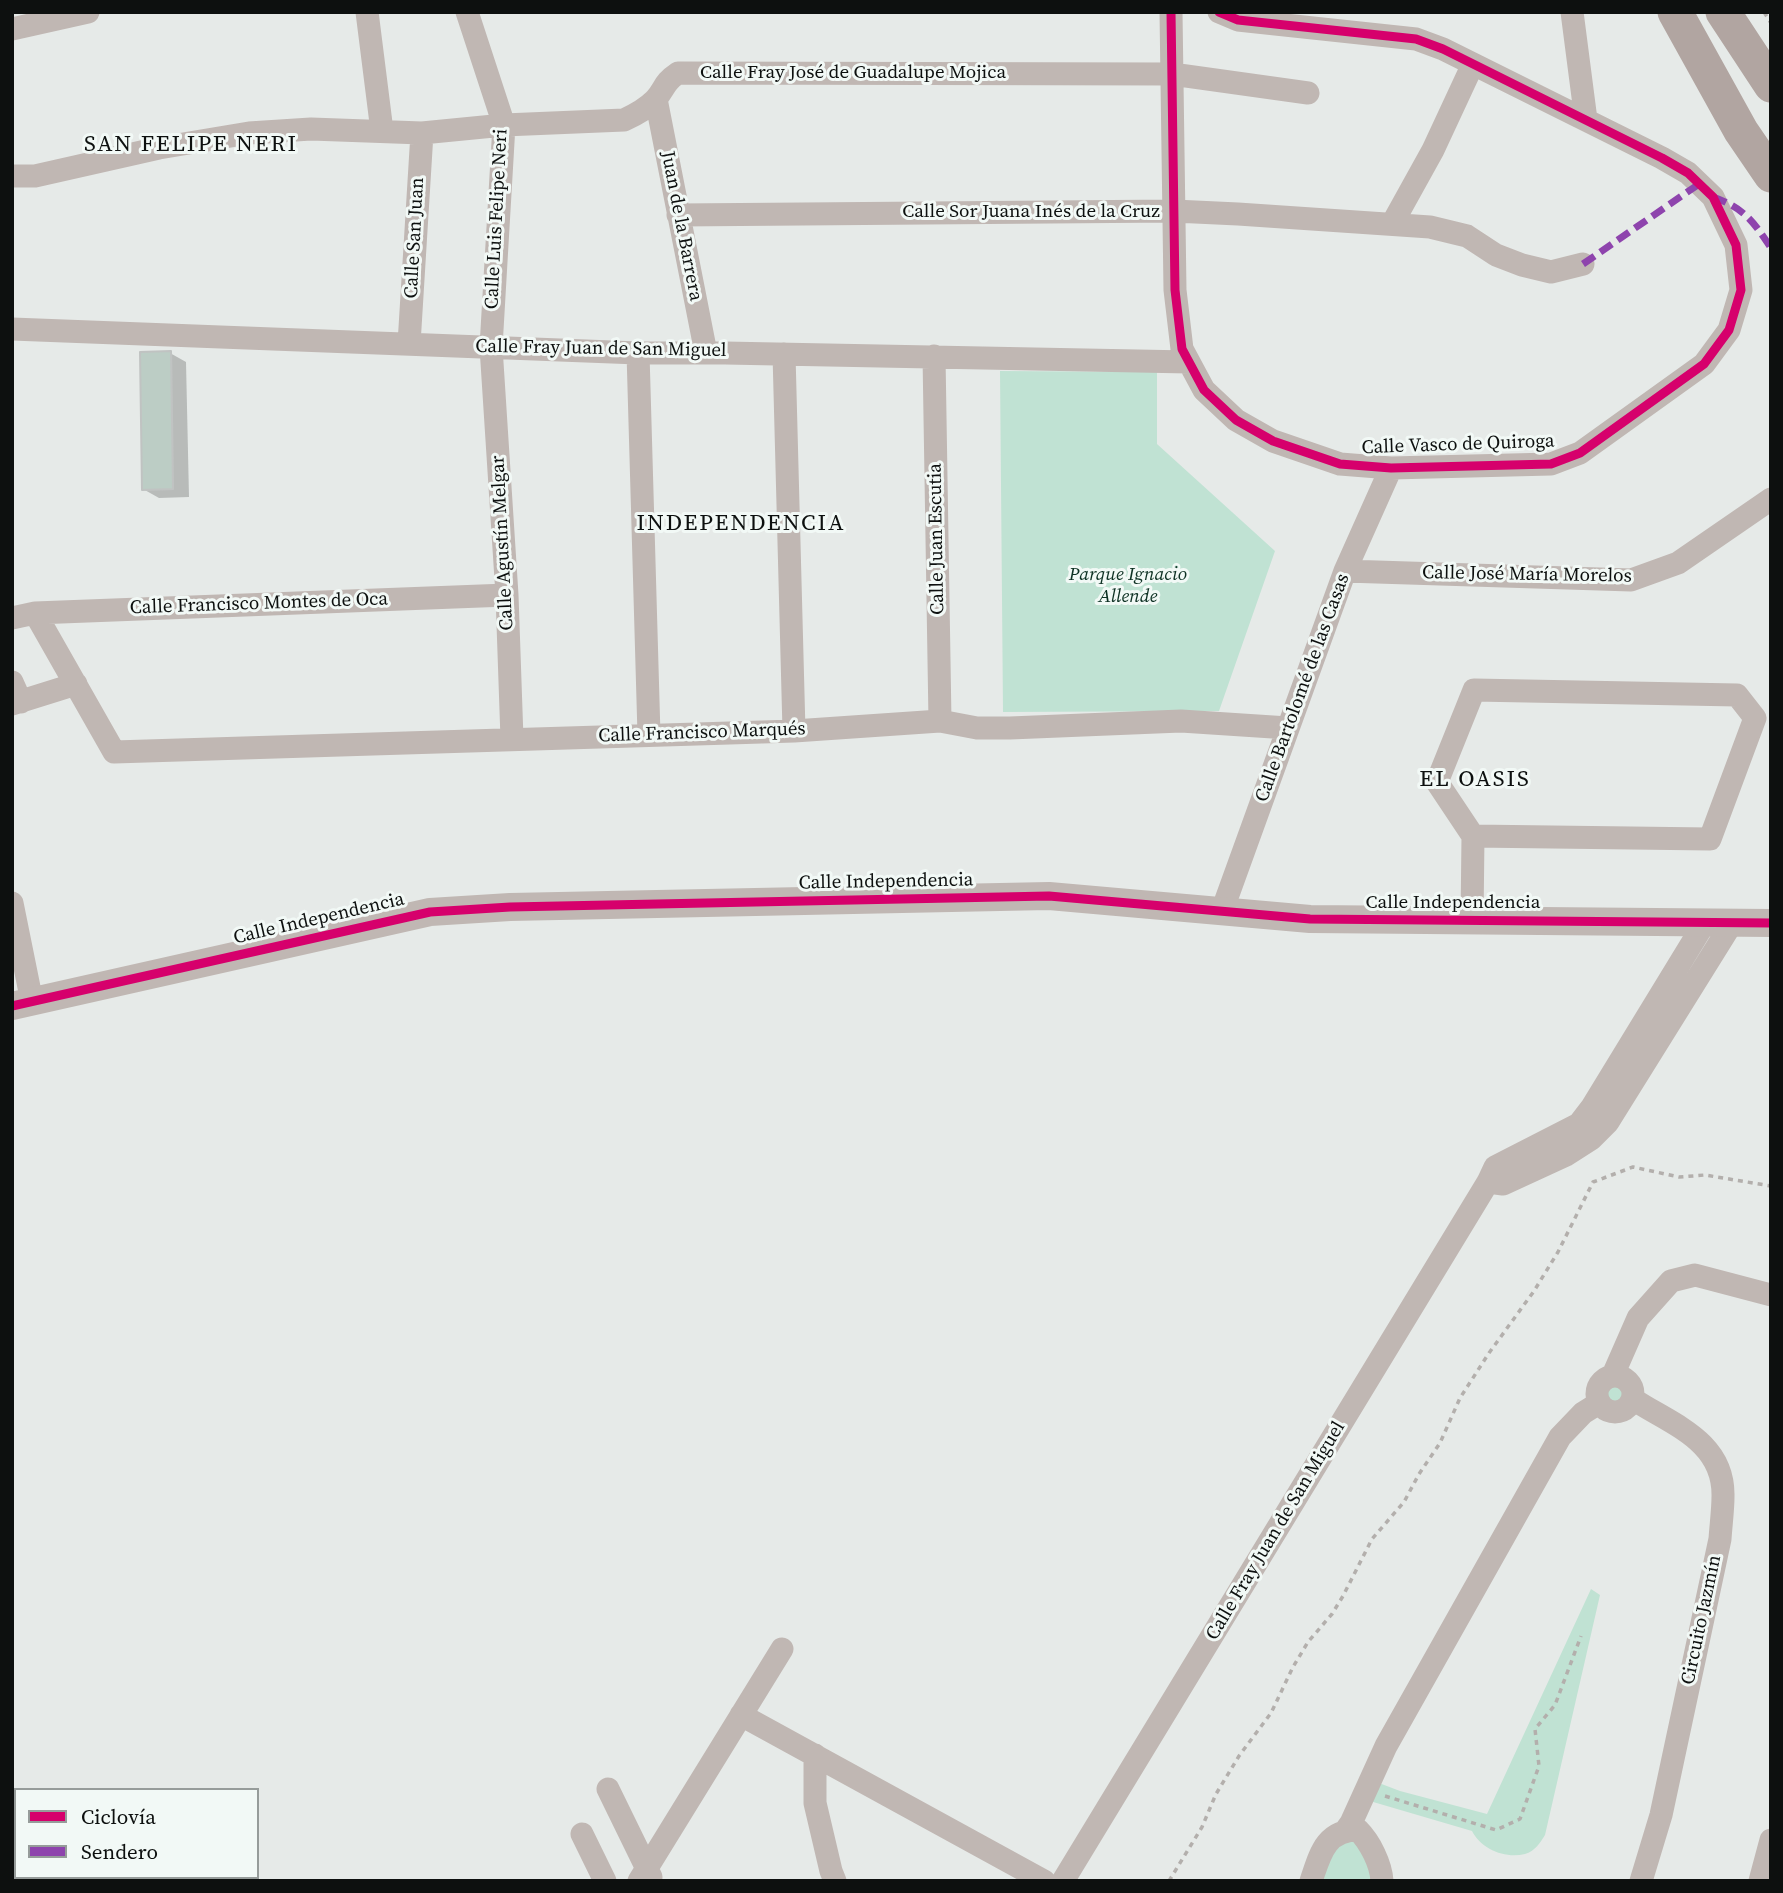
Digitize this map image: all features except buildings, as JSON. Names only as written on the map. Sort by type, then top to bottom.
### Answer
[{"type":"main road","points":[[1675,12],[1741,131],[1771,175]]},
{"type":"main road","points":[[1723,12],[1771,85]]},
{"type":"street","points":[[12,29],[88,12]]},
{"type":"street","points":[[367,12],[382,131]]},
{"type":"street","name":"Calle Luis Felipe Neri","points":[[467,12],[504,125],[491,347]]},
{"type":"street","name":"Calle Vasco de Quiroga","points":[[1171,12],[1175,290],[1182,349],[1204,390],[1236,420],[1273,441],[1340,464],[1391,468],[1551,464],[1580,453],[1704,363],[1729,330],[1741,290],[1736,245],[1713,197],[1688,173],[1444,49],[1416,39],[1238,20],[1219,12]]},
{"type":"street","points":[[1572,12],[1586,120]]},
{"type":"street","points":[[1392,224],[1433,150],[1473,64]]},
{"type":"street","name":"Calle Fray José de Guadalupe Mojica","points":[[12,176],[35,176],[159,148],[249,133],[311,129],[422,133],[504,125],[624,120],[641,112],[656,99],[667,80],[678,73],[1172,74],[1308,93]]},
{"type":"street","name":"Juan de la Barrera","points":[[656,99],[706,353]]},
{"type":"street","name":"Calle San Juan","points":[[409,344],[422,133]]},
{"type":"street","name":"Calle Sor Juana Inés de la Cruz","points":[[678,215],[1174,211],[1238,214],[1430,227],[1467,236],[1496,255],[1522,265],[1551,272],[1583,264]]},
{"type":"street","name":"Calle Fray Juan de San Miguel","points":[[12,329],[638,353],[1189,362]]},
{"type":"street","name":"Calle Agustín Melgar","points":[[491,347],[507,595],[512,739]]},
{"type":"street","points":[[638,353],[649,735]]},
{"type":"street","points":[[784,354],[794,731]]},
{"type":"street","name":"Calle Juan Escutia","points":[[934,356],[940,722]]},
{"type":"street","name":"Calle Bartolomé de las Casas","points":[[1222,911],[1345,571],[1391,468]]},
{"type":"street","name":"Calle José María Morelos","points":[[1345,571],[1631,580],[1678,563],[1771,499]]},
{"type":"street","name":"Calle Francisco Montes de Oca","points":[[19,615],[507,595]]},
{"type":"street","points":[[15,696],[76,684],[19,615]]},
{"type":"street","name":"Calle Francisco Marqués","points":[[76,684],[114,752],[794,731],[940,722],[999,728],[1181,720],[1289,728]]},
{"type":"street","points":[[1472,920],[1474,836],[1437,782],[1474,690],[1737,695],[1755,718],[1710,839],[1474,836]]},
{"type":"street","name":"Calle Independencia","points":[[22,1004],[430,912],[510,907],[1049,896],[1310,919],[1771,923]]},
{"type":"street","points":[[12,903],[22,1004]]},
{"type":"street","name":"Calle Fray Juan de San Miguel","points":[[1063,1881],[1489,1182],[1503,1184],[1566,1155],[1585,1131],[1608,1122],[1719,923]]},
{"type":"street","points":[[1613,1375],[1638,1318],[1671,1281],[1695,1275],[1771,1294]]},
{"type":"street","points":[[1620,1376],[1627,1379],[1633,1399],[1627,1408],[1617,1412],[1606,1410],[1597,1397],[1598,1385],[1607,1377],[1620,1376]]},
{"type":"street","name":"Circuito Jazmín","points":[[1633,1399],[1685,1429],[1704,1445],[1719,1469],[1724,1493],[1720,1539],[1661,1815],[1641,1881]]},
{"type":"street","points":[[1346,1830],[1387,1746],[1560,1437],[1583,1413],[1599,1403]]},
{"type":"street","points":[[646,1877],[782,1649]]},
{"type":"street","points":[[741,1715],[1044,1881]]},
{"type":"street","points":[[815,1755],[815,1803],[835,1881]]},
{"type":"street","points":[[608,1789],[646,1877]]},
{"type":"street","points":[[1311,1881],[1321,1852],[1335,1835],[1346,1830],[1358,1830],[1367,1839],[1382,1881]]},
{"type":"street","points":[[582,1834],[605,1881]]},
{"type":"street","points":[[1760,1881],[1771,1840]]},
{"type":"path","points":[[1765,12],[1771,23]]},
{"type":"path","points":[[1169,1881],[1202,1828],[1216,1794],[1239,1756],[1271,1713],[1308,1642],[1343,1597],[1373,1539],[1404,1502],[1440,1443],[1460,1398],[1552,1262],[1593,1182],[1633,1167],[1679,1177],[1705,1175],[1771,1186]]},
{"type":"path","points":[[1366,1790],[1496,1830],[1520,1819],[1539,1766],[1535,1729],[1555,1705],[1581,1636]]},
{"type":"green space","name":"Parque Ignacio Allende","points":[[1000,371],[1157,372],[1157,444],[1275,551],[1219,711],[1003,712]]},
{"type":"green space","points":[[1615,1376],[1628,1381],[1633,1394],[1628,1407],[1615,1412],[1602,1407],[1597,1394],[1602,1381]]},
{"type":"green space","points":[[1591,1589],[1600,1595],[1545,1835],[1534,1849],[1525,1854],[1502,1854],[1487,1848],[1472,1831],[1363,1799],[1371,1780],[1400,1791],[1487,1814]]},
{"type":"green space","points":[[1346,1830],[1382,1881],[1311,1881]]},
{"type":"marked path","points":[[1583,264],[1699,184]]},
{"type":"marked path","points":[[1713,197],[1747,216],[1771,248]]},
{"type":"cycle path","points":[[1171,12],[1175,290],[1182,349],[1204,390],[1236,420],[1273,441],[1340,464],[1391,468],[1551,464],[1580,453],[1704,364],[1729,330],[1741,290],[1736,245],[1713,197],[1688,173],[1443,49],[1416,39],[1238,20],[1219,12]]},
{"type":"cycle path","points":[[12,1006],[430,912],[510,907],[1049,896],[1310,919],[1771,923]]},
{"type":"district","name":"SAN FELIPE NERI","points":[[191,145]]},
{"type":"district","name":"INDEPENDENCIA","points":[[741,524]]},
{"type":"district","name":"EL OASIS","points":[[1475,780]]}]
